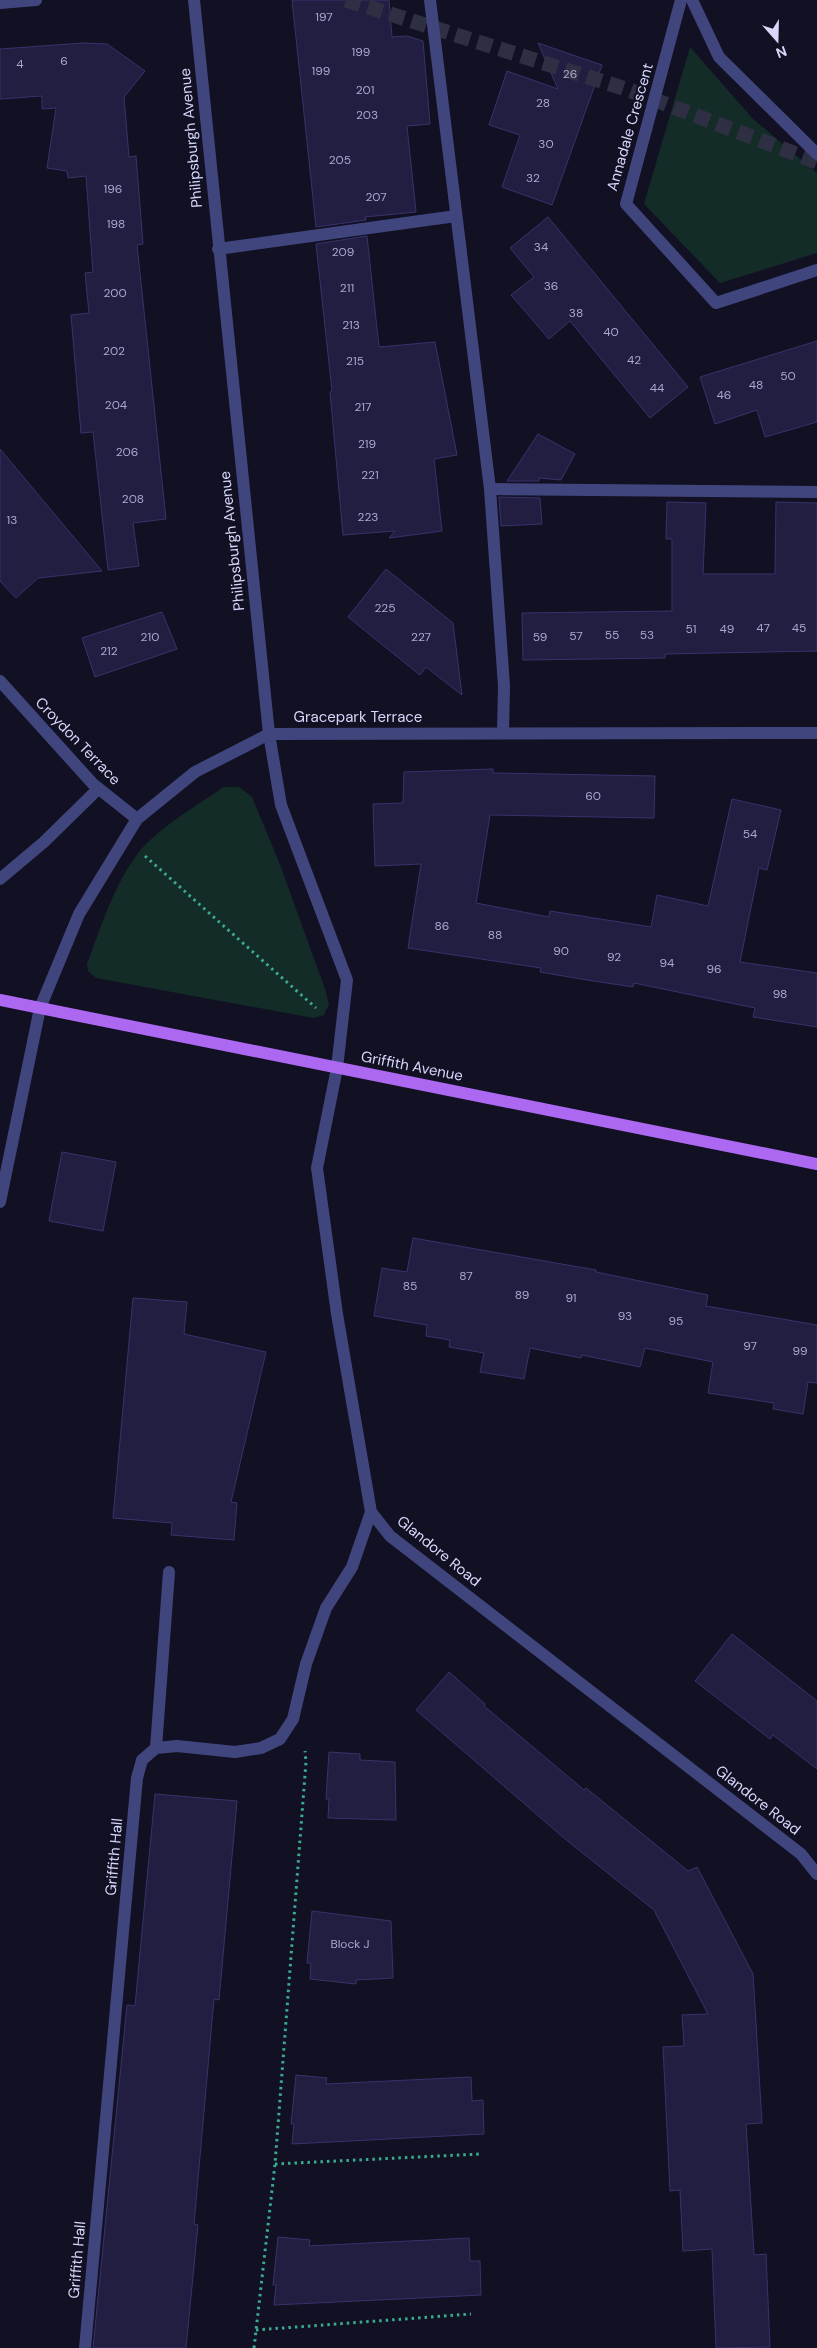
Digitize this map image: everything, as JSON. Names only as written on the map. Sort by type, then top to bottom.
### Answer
[{"type":"main road","name":"Griffith Avenue","points":[[0,1000],[817,1164]]},
{"type":"street","points":[[0,3],[36,0]]},
{"type":"street","name":"Philipsburgh Avenue","points":[[194,0],[269,734],[281,805],[347,980],[337,1068]]},
{"type":"street","points":[[430,0],[490,489],[504,686],[503,734]]},
{"type":"street","name":"Annadale Crescent","points":[[681,0],[626,204],[716,303],[817,270]]},
{"type":"street","points":[[692,0],[719,57],[817,154]]},
{"type":"street","points":[[218,249],[456,216]]},
{"type":"street","points":[[490,489],[817,492]]},
{"type":"street","name":"Croydon Terrace","points":[[0,681],[98,789],[137,819]]},
{"type":"street","name":"Gracepark Terrace","points":[[0,1202],[40,1008],[79,914],[137,819],[195,772],[269,734],[817,733]]},
{"type":"street","points":[[0,879],[44,842],[98,789]]},
{"type":"street","name":"Glandore Road","points":[[337,1068],[317,1168],[337,1314],[372,1512],[390,1536],[801,1854],[817,1874]]},
{"type":"street","points":[[169,1572],[156,1748],[177,1746],[235,1752],[262,1748],[280,1739],[293,1719],[306,1664],[326,1608],[352,1567],[372,1512]]},
{"type":"street","name":"Griffith Hall","points":[[85,2348],[138,1778],[142,1760],[156,1748]]},
{"type":"path","points":[[126,839],[324,1015]]},
{"type":"path","points":[[254,2348],[275,2164],[306,1762],[304,1744]]},
{"type":"path","points":[[275,2164],[480,2154]]},
{"type":"path","points":[[256,2330],[470,2314]]},
{"type":"green space","points":[[690,47],[753,119],[817,173],[817,253],[720,283],[644,204]]},
{"type":"green space","points":[[224,787],[239,787],[252,797],[279,862],[325,989],[329,1004],[324,1015],[313,1018],[96,978],[88,971],[87,964],[109,906],[130,864],[156,835]]},
{"type":"building","points":[[292,0],[389,0],[392,37],[407,36],[423,41],[430,124],[407,126],[416,212],[365,217],[366,220],[316,227]]},
{"type":"building","points":[[83,43],[107,44],[145,71],[124,97],[129,157],[136,156],[143,244],[137,245],[166,519],[133,523],[139,566],[108,570],[93,432],[81,433],[71,315],[89,313],[85,273],[93,272],[86,176],[68,178],[67,171],[47,168],[56,108],[42,109],[42,96],[0,99],[0,49]]},
{"type":"building","points":[[538,43],[602,65],[552,205],[502,187],[520,135],[489,125],[507,71],[558,89]]},
{"type":"building","points":[[548,217],[688,387],[650,418],[570,321],[549,339],[511,295],[534,277],[510,248]]},
{"type":"building","points":[[367,236],[379,347],[435,342],[457,455],[434,459],[442,531],[389,538],[395,531],[343,535],[330,392],[332,391],[316,244]]},
{"type":"building","points":[[817,341],[817,422],[765,437],[757,410],[715,424],[700,377]]},
{"type":"building","points":[[538,434],[575,454],[561,480],[539,478],[539,481],[507,481]]},
{"type":"building","points":[[0,449],[102,571],[38,578],[16,598],[0,581]]},
{"type":"building","points":[[499,497],[540,498],[542,524],[501,526]]},
{"type":"building","points":[[667,502],[706,503],[703,574],[775,574],[776,502],[817,503],[817,651],[665,654],[665,658],[523,660],[522,613],[672,611],[672,539],[666,539]]},
{"type":"building","points":[[386,569],[453,623],[462,695],[426,667],[420,675],[348,617]]},
{"type":"building","points":[[162,612],[177,649],[95,677],[82,638]]},
{"type":"building","points":[[493,769],[493,773],[655,776],[654,818],[490,815],[476,903],[549,917],[550,911],[651,927],[657,895],[708,906],[732,799],[781,810],[767,870],[759,868],[740,962],[817,973],[817,1027],[753,1017],[755,1008],[634,983],[633,987],[587,980],[540,972],[541,968],[408,948],[421,864],[375,866],[373,804],[403,803],[404,772]]},
{"type":"building","points":[[62,1152],[116,1162],[103,1231],[49,1221]]},
{"type":"building","points":[[413,1238],[596,1270],[596,1272],[708,1295],[706,1306],[817,1325],[817,1383],[808,1382],[803,1414],[773,1409],[774,1403],[708,1393],[713,1362],[645,1348],[640,1367],[582,1355],[581,1358],[530,1348],[524,1379],[480,1372],[484,1353],[449,1347],[450,1340],[426,1336],[427,1325],[374,1316],[382,1268],[407,1272]]},
{"type":"building","points":[[133,1298],[187,1302],[184,1334],[266,1352],[231,1502],[237,1503],[234,1540],[171,1535],[172,1523],[113,1518]]},
{"type":"building","points":[[732,1634],[817,1701],[817,1769],[773,1735],[770,1739],[695,1681]]},
{"type":"building","points":[[449,1672],[485,1704],[484,1706],[584,1790],[586,1788],[688,1871],[697,1867],[753,1974],[762,2123],[746,2124],[754,2255],[766,2254],[770,2347],[716,2348],[712,2249],[683,2251],[680,2190],[670,2191],[663,2047],[684,2046],[682,2015],[708,2014],[654,1910],[564,1838],[416,1710]]},
{"type":"building","points":[[329,1752],[360,1754],[360,1760],[395,1762],[396,1820],[328,1818],[329,1799],[326,1799]]},
{"type":"building","points":[[155,1794],[237,1801],[219,2000],[214,1999],[194,2224],[198,2225],[186,2348],[93,2348],[127,2005],[135,2006]]},
{"type":"building","name":"Block J","points":[[312,1911],[391,1921],[393,1978],[356,1980],[356,1984],[310,1979],[311,1963],[307,1963]]},
{"type":"building","points":[[296,2075],[327,2078],[326,2084],[471,2077],[472,2101],[483,2100],[484,2134],[292,2144],[294,2124],[291,2124]]},
{"type":"building","points":[[278,2237],[310,2240],[309,2246],[469,2238],[470,2261],[480,2261],[481,2295],[274,2305],[276,2285],[273,2285]]},
{"type":"tunnel","points":[[346,0],[629,90],[817,162]]}]
